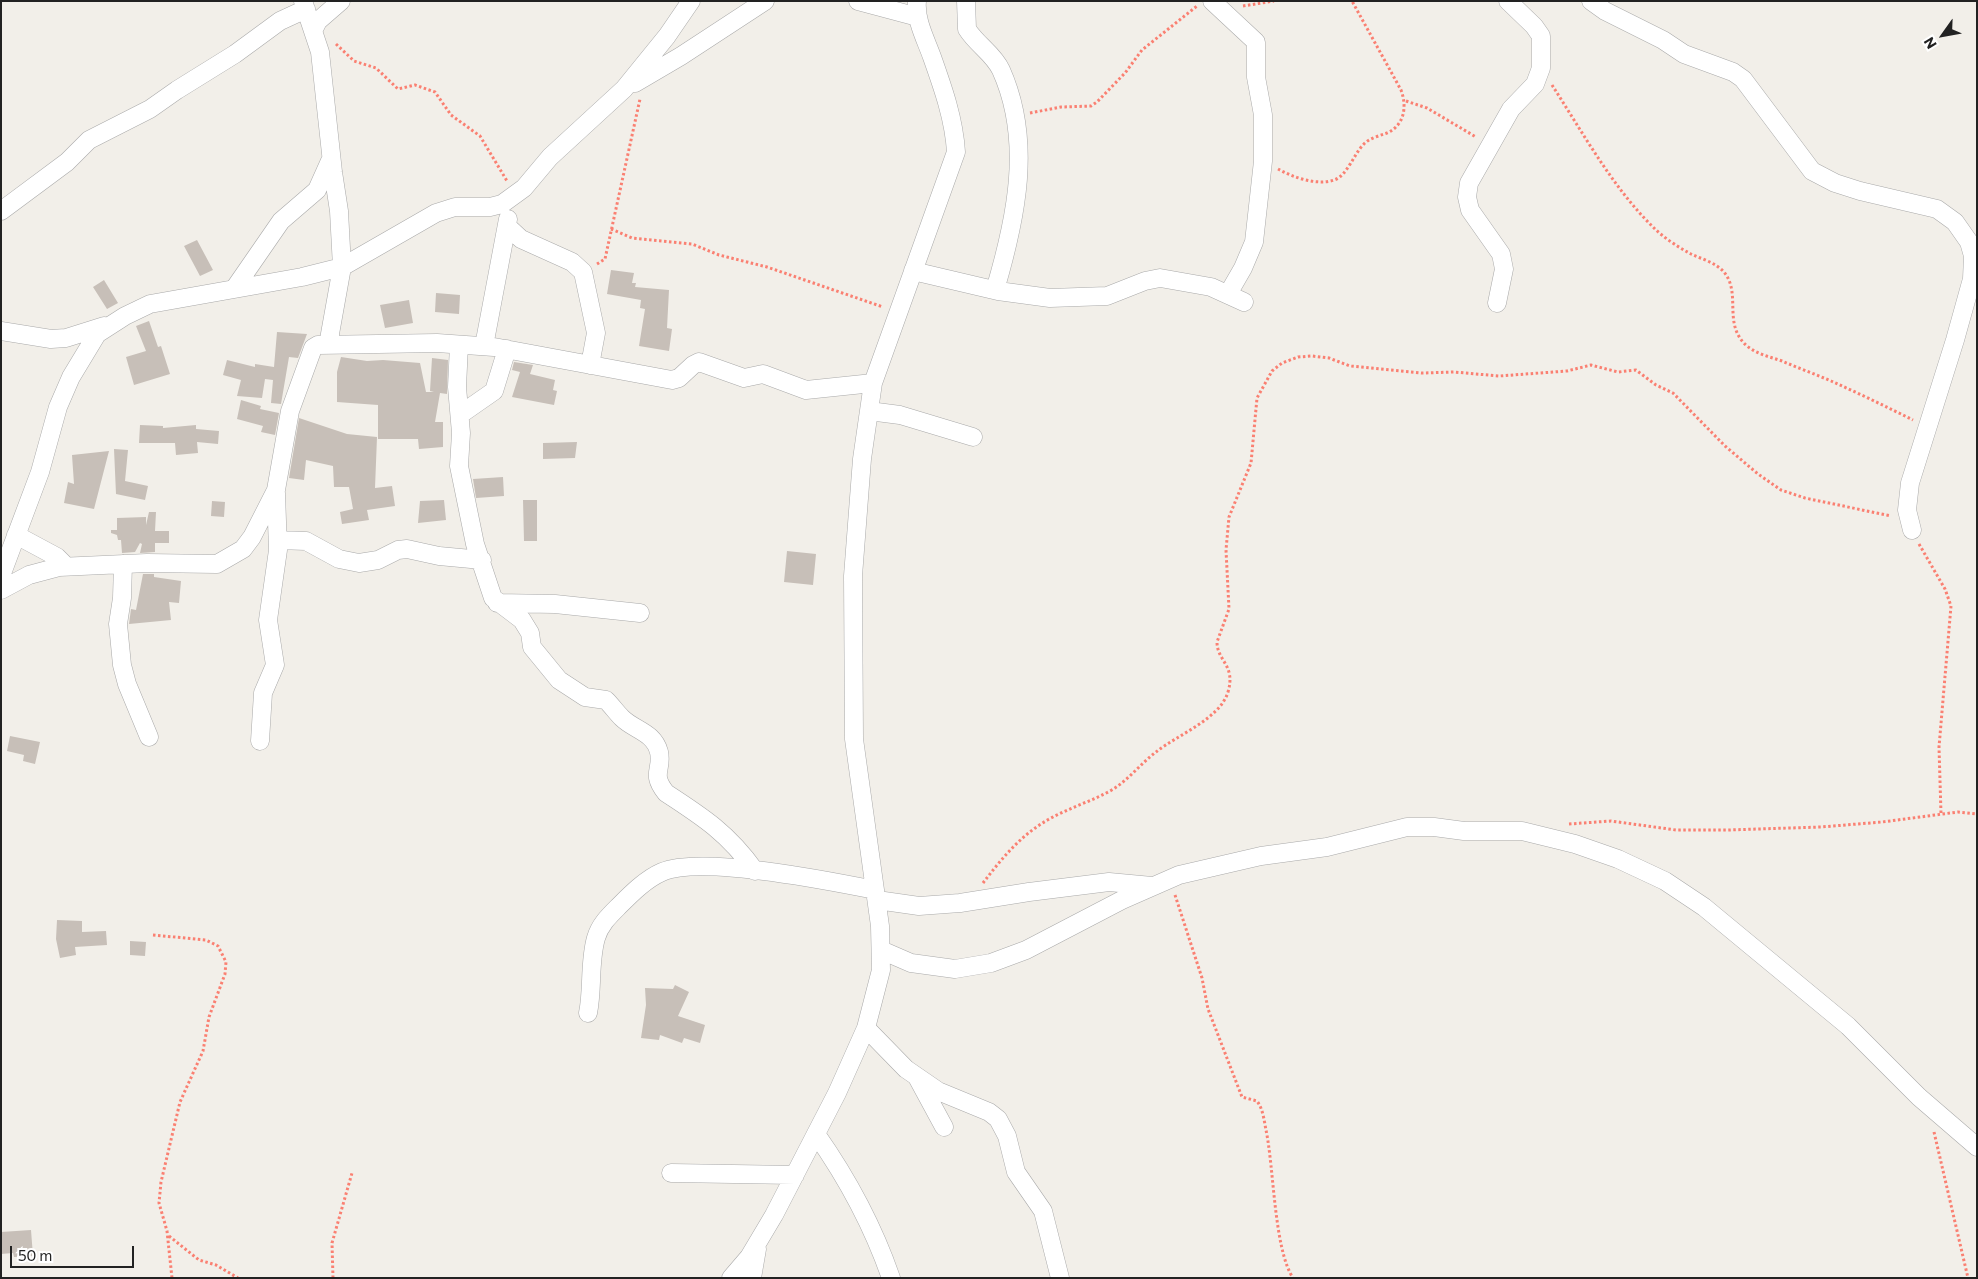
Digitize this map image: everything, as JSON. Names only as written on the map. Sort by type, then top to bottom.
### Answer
[{"type":"street","points":[[315,28],[323,16],[341,1]]},
{"type":"street","points":[[1,576],[34,490],[58,407],[71,377],[93,338],[112,324],[150,304],[302,277],[342,267],[436,213],[455,207],[490,207],[502,204],[515,195],[550,157],[624,89],[667,36],[691,1]]},
{"type":"street","points":[[624,89],[765,1]]},
{"type":"street","points":[[731,1278],[749,1257],[758,1242],[837,1093],[866,1028],[881,970],[876,895],[854,739],[852,576],[862,459],[873,383],[956,152],[955,135],[944,93],[917,9],[858,1]]},
{"type":"street","points":[[966,1],[967,29],[993,56],[1001,69],[1014,116],[1018,149],[1017,200],[1010,239],[995,290]]},
{"type":"street","points":[[1497,303],[1504,269],[1501,254],[1470,210],[1467,197],[1469,183],[1511,109],[1535,84],[1542,68],[1541,36],[1534,26],[1508,1]]},
{"type":"street","points":[[1591,1],[1605,11],[1664,40],[1684,54],[1733,72],[1743,79],[1812,171],[1835,184],[1937,209],[1955,222],[1969,242],[1973,256],[1972,279],[1910,483],[1907,510],[1912,527]]},
{"type":"street","points":[[1,211],[67,162],[89,140],[150,109],[235,54],[304,5],[315,28],[320,52],[339,211],[342,267],[328,345]]},
{"type":"street","points":[[1216,5],[1256,42],[1256,77],[1263,115],[1263,161],[1254,242],[1243,268],[1228,294]]},
{"type":"street","points":[[234,289],[281,221],[317,190],[331,156]]},
{"type":"street","points":[[484,346],[508,214],[515,195]]},
{"type":"street","points":[[507,226],[521,239],[556,254],[580,268],[585,279],[596,333],[590,365]]},
{"type":"street","points":[[913,271],[995,290],[1050,298],[1107,296],[1145,280],[1160,278],[1211,287],[1244,302]]},
{"type":"street","points":[[1,331],[36,338],[66,338],[112,324]]},
{"type":"street","points":[[260,741],[263,694],[275,665],[268,620],[278,540],[276,490],[290,411],[313,347],[328,345],[484,346],[672,380],[679,378],[693,365],[702,362],[744,378],[764,374],[806,390],[873,383]]},
{"type":"street","points":[[459,345],[457,388],[461,414],[459,466],[461,485],[475,544],[482,560],[486,580],[497,603],[522,620],[530,633],[532,647],[559,680],[585,697],[606,700],[621,718],[647,734],[658,751],[656,772],[660,784],[666,793],[725,834],[741,851],[755,871]]},
{"type":"street","points":[[461,414],[494,391],[507,350]]},
{"type":"street","points":[[869,411],[900,415],[972,437]]},
{"type":"street","points":[[1,590],[29,575],[66,566],[216,564],[224,561],[247,545],[276,490]]},
{"type":"street","points":[[16,535],[57,557],[66,566]]},
{"type":"street","points":[[278,540],[306,542],[339,559],[359,564],[378,560],[398,550],[407,548],[439,556],[482,560]]},
{"type":"street","points":[[123,564],[122,598],[118,624],[122,665],[126,684],[149,737]]},
{"type":"street","points":[[497,603],[555,604],[640,613]]},
{"type":"street","points":[[881,950],[911,963],[955,969],[990,964],[1026,950],[1170,879],[1261,856],[1327,847],[1407,828],[1434,826],[1464,831],[1522,831],[1575,844],[1618,859],[1666,881],[1704,907],[1848,1026],[1926,1103],[1977,1147]]},
{"type":"street","points":[[588,1013],[596,938],[603,923],[630,895],[661,872],[678,868],[719,867],[755,871],[876,895],[919,906],[970,902],[1038,890],[1109,882],[1153,887]]},
{"type":"street","points":[[866,1028],[885,1050],[916,1076],[938,1091],[989,1112],[1002,1126],[1016,1172],[1043,1211],[1060,1278]]},
{"type":"street","points":[[916,1076],[944,1127]]},
{"type":"street","points":[[816,1134],[847,1182],[873,1232],[891,1278]]},
{"type":"street","points":[[671,1173],[794,1175]]},
{"type":"street","points":[[752,1278],[758,1242]]},
{"type":"path","points":[[1014,116],[1061,107],[1091,106],[1124,73],[1142,50],[1202,1]]},
{"type":"path","points":[[1216,5],[1274,1]]},
{"type":"path","points":[[1263,161],[1284,173],[1304,180],[1334,180],[1341,176],[1364,144],[1389,132],[1404,113],[1406,101],[1352,1]]},
{"type":"path","points":[[315,28],[354,61],[376,68],[393,86],[401,88],[416,85],[435,92],[451,115],[480,136],[515,195]]},
{"type":"path","points":[[1542,68],[1608,171],[1640,213],[1665,237],[1690,253],[1714,264],[1725,274],[1730,281],[1732,292],[1731,312],[1734,324],[1746,345],[1764,355],[1831,382],[1928,427]]},
{"type":"path","points":[[580,268],[601,263],[605,259],[622,186],[632,127],[646,76]]},
{"type":"path","points":[[1406,101],[1427,108],[1490,144]]},
{"type":"path","points":[[611,230],[632,238],[692,244],[719,255],[767,267],[897,312]]},
{"type":"path","points":[[970,902],[1007,853],[1036,827],[1053,816],[1100,796],[1123,783],[1157,751],[1214,711],[1228,693],[1230,670],[1217,648],[1217,642],[1228,608],[1226,550],[1229,517],[1251,463],[1257,398],[1272,371],[1282,363],[1298,357],[1329,358],[1350,366],[1422,373],[1454,372],[1499,376],[1567,371],[1591,365],[1618,372],[1636,370],[1656,385],[1673,393],[1725,446],[1758,474],[1781,490],[1805,498],[1890,515],[1912,527],[1945,589],[1951,606],[1940,748],[1941,814]]},
{"type":"path","points":[[1565,825],[1611,821],[1676,830],[1821,827],[1958,812],[1977,814]]},
{"type":"path","points":[[1170,879],[1202,978],[1208,1008],[1234,1080],[1242,1097],[1257,1101],[1263,1113],[1271,1150],[1283,1257],[1293,1278]]},
{"type":"path","points":[[153,935],[206,940],[218,946],[226,962],[225,974],[209,1016],[203,1051],[180,1102],[161,1182],[159,1203],[168,1235],[172,1278]]},
{"type":"path","points":[[1926,1103],[1968,1278]]},
{"type":"path","points":[[333,1278],[332,1242],[352,1173]]},
{"type":"path","points":[[168,1235],[199,1260],[216,1265],[238,1278]]},
{"type":"building","points":[[197,240],[213,270],[200,276],[184,246]]},
{"type":"building","points":[[611,270],[634,273],[632,283],[636,283],[635,287],[669,290],[667,328],[672,329],[669,351],[639,346],[645,309],[640,308],[641,300],[607,294]]},
{"type":"building","points":[[104,280],[118,303],[107,309],[93,287]]},
{"type":"building","points":[[436,293],[460,295],[459,314],[435,312]]},
{"type":"building","points":[[409,300],[413,323],[385,328],[380,305]]},
{"type":"building","points":[[149,321],[158,347],[161,346],[170,374],[134,385],[126,357],[146,351],[136,326]]},
{"type":"building","points":[[277,332],[307,334],[298,358],[289,357],[281,404],[271,403],[273,380],[265,379],[262,398],[237,396],[241,380],[223,375],[227,360],[255,367],[255,364],[274,367]]},
{"type":"building","points":[[341,357],[367,361],[383,360],[420,363],[426,392],[434,392],[430,391],[432,358],[448,360],[447,394],[440,393],[435,422],[443,422],[443,447],[419,449],[418,439],[378,439],[378,405],[337,402],[337,372]]},
{"type":"building","points":[[514,362],[533,365],[530,374],[555,380],[553,390],[557,391],[554,405],[512,397],[520,372],[512,370]]},
{"type":"building","points":[[241,400],[261,406],[260,409],[279,413],[275,435],[261,432],[263,426],[237,419]]},
{"type":"building","points":[[299,418],[347,434],[377,437],[375,488],[392,486],[395,506],[367,510],[369,520],[342,524],[340,512],[353,509],[349,487],[334,487],[333,466],[306,460],[304,480],[289,478]]},
{"type":"building","points":[[140,425],[163,426],[163,428],[196,425],[196,429],[219,431],[218,444],[197,442],[198,453],[176,455],[175,443],[139,443]]},
{"type":"building","points":[[577,442],[575,458],[543,459],[543,443]]},
{"type":"building","points":[[114,449],[128,450],[125,481],[148,486],[145,500],[116,494]]},
{"type":"building","points":[[109,451],[94,509],[64,503],[68,482],[74,484],[72,455]]},
{"type":"building","points":[[503,477],[504,496],[476,498],[473,479]]},
{"type":"building","points":[[444,500],[446,520],[418,523],[420,501]]},
{"type":"building","points":[[523,500],[537,500],[537,541],[524,541]]},
{"type":"building","points":[[212,501],[225,502],[224,517],[211,516]]},
{"type":"building","points":[[149,512],[156,512],[155,531],[169,531],[169,543],[155,543],[155,552],[140,553],[142,544],[140,543],[135,552],[122,553],[121,540],[118,540],[117,535],[111,533],[111,530],[117,530],[117,518],[146,517],[146,525]]},
{"type":"building","points":[[787,551],[816,554],[813,585],[784,582]]},
{"type":"building","points":[[143,574],[154,574],[154,577],[181,581],[179,603],[169,602],[171,620],[129,624],[131,609],[136,610]]},
{"type":"building","points":[[10,736],[40,742],[35,764],[23,761],[24,755],[7,751]]},
{"type":"building","points":[[57,920],[82,921],[82,932],[106,931],[107,945],[75,947],[76,955],[60,958],[56,939]]},
{"type":"building","points":[[130,941],[146,942],[145,956],[130,955]]},
{"type":"building","points":[[675,985],[689,992],[678,1016],[705,1025],[700,1043],[684,1038],[682,1043],[660,1035],[659,1040],[641,1038],[646,1005],[645,988],[673,989]]},
{"type":"building","points":[[31,1230],[33,1256],[14,1257],[13,1253],[1,1254],[1,1232]]}]
